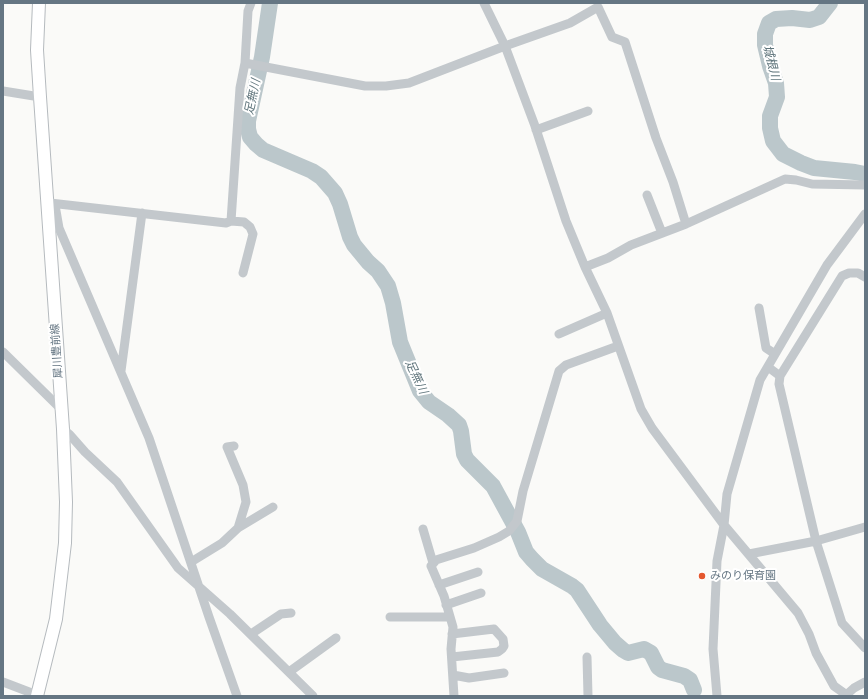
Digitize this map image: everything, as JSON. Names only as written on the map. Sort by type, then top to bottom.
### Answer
[{"type":"main road","name":"犀川豊前線","points":[[37,695],[56,619],[65,543],[66,502],[51,204],[40,97],[37,50],[39,3]]},
{"type":"street","points":[[231,221],[240,88],[245,63],[248,11],[251,3]]},
{"type":"street","points":[[484,3],[505,46],[536,130],[566,221],[585,267],[607,313],[641,409],[652,428],[724,525],[798,613],[809,634],[816,653],[834,686],[846,696],[865,682]]},
{"type":"street","points":[[245,63],[365,86],[386,86],[409,83],[570,23],[598,7],[612,38],[625,42],[686,224]]},
{"type":"street","points":[[3,91],[40,97]]},
{"type":"street","points":[[536,130],[588,111]]},
{"type":"street","points":[[585,267],[608,258],[631,246],[686,224],[785,179],[812,184],[865,185]]},
{"type":"street","points":[[647,195],[662,233]]},
{"type":"street","points":[[237,696],[149,438],[59,228],[51,204],[226,223],[231,221],[244,222],[250,227],[253,234],[243,273]]},
{"type":"street","points":[[121,372],[142,213]]},
{"type":"street","points":[[717,696],[713,649],[717,561],[724,525],[727,494],[760,380],[827,266],[865,214]]},
{"type":"street","points":[[865,277],[858,273],[850,273],[842,276],[780,376],[779,384],[816,541],[842,624],[865,648]]},
{"type":"street","points":[[759,308],[766,348],[775,354]]},
{"type":"street","points":[[559,334],[607,313]]},
{"type":"street","points":[[433,563],[436,560],[474,548],[509,531],[517,521],[523,491],[559,371],[566,365],[618,346]]},
{"type":"street","points":[[3,352],[61,409]]},
{"type":"street","points":[[768,367],[780,376]]},
{"type":"street","points":[[63,429],[117,482],[178,568],[251,634],[313,696]]},
{"type":"street","points":[[234,446],[228,447],[243,485],[246,502],[238,528]]},
{"type":"street","points":[[191,562],[222,543],[238,528],[273,507]]},
{"type":"street","points":[[749,554],[816,541],[865,527]]},
{"type":"street","points":[[423,529],[433,563],[431,566],[453,626],[452,657],[454,696]]},
{"type":"street","points":[[439,585],[478,572]]},
{"type":"street","points":[[446,605],[481,593]]},
{"type":"street","points":[[251,634],[281,614],[291,613]]},
{"type":"street","points":[[390,617],[450,617]]},
{"type":"street","points":[[452,634],[494,629],[503,638],[504,646],[498,652],[452,657]]},
{"type":"street","points":[[289,672],[336,638]]},
{"type":"street","points":[[587,657],[588,696]]},
{"type":"street","points":[[453,675],[469,678],[504,673]]},
{"type":"street","points":[[3,682],[37,695]]},
{"type":"waterway","name":"足無川","points":[[270,3],[262,57],[248,121],[250,137],[263,150],[312,171],[321,177],[335,193],[354,245],[368,262],[378,271],[388,286],[393,303],[400,342],[420,391],[429,402],[448,415],[459,425],[464,454],[467,460],[493,486],[518,532],[526,552],[542,569],[577,590],[600,625],[623,650],[628,653],[644,649],[651,653],[658,667],[662,670],[684,676],[690,680],[694,690]]},
{"type":"waterway","name":"城根川","points":[[830,3],[819,17],[810,20],[792,18],[776,19],[769,23],[765,34],[765,45],[776,83],[777,97],[770,116],[770,128],[773,141],[783,154],[801,163],[814,168],[865,174]]},
{"type":"place","name":"みのり保育園","points":[[702,576]]}]
